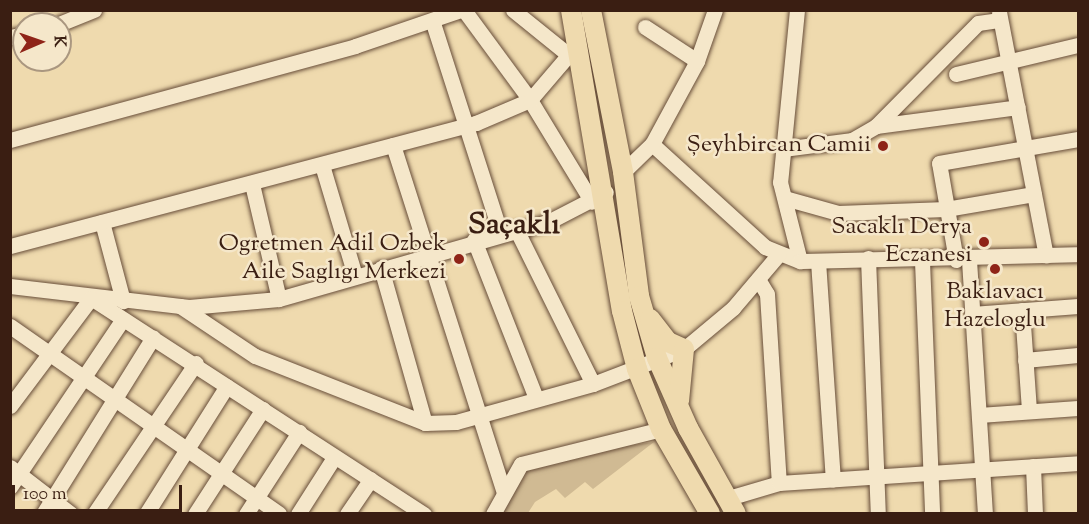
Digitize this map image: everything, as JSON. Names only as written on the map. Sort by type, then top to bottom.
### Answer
[{"type":"main road","points":[[571,10],[573,50],[599,197],[622,311],[637,369],[661,429],[710,513]]},
{"type":"main road","points":[[591,10],[623,172],[643,310],[657,358],[678,407],[730,506]]},
{"type":"main road","points":[[643,310],[668,342],[684,349],[678,407]]},
{"type":"street","points":[[72,19],[94,10]]},
{"type":"street","points":[[10,140],[463,10],[599,197],[548,222],[500,232],[279,299],[180,306],[91,298],[10,286]]},
{"type":"street","points":[[10,246],[467,126],[530,100],[573,50],[513,10]]},
{"type":"street","points":[[623,172],[652,144],[696,61],[715,10]]},
{"type":"street","points":[[797,10],[780,183],[788,199],[800,261]]},
{"type":"street","points":[[876,126],[978,23],[999,15],[1046,256]]},
{"type":"street","points":[[436,18],[500,232]]},
{"type":"street","points":[[645,27],[696,61]]},
{"type":"street","points":[[956,74],[989,69],[1008,60],[1078,45]]},
{"type":"street","points":[[783,149],[840,143],[876,126],[1017,107]]},
{"type":"street","points":[[985,513],[972,314],[963,260],[946,208],[939,163],[1078,139]]},
{"type":"street","points":[[652,144],[765,247],[800,261],[868,258],[922,261],[963,260],[1078,254]]},
{"type":"street","points":[[393,145],[504,493]]},
{"type":"street","points":[[322,165],[355,276]]},
{"type":"street","points":[[252,184],[279,299]]},
{"type":"street","points":[[788,199],[838,213],[946,208],[1034,194]]},
{"type":"street","points":[[102,222],[123,301]]},
{"type":"street","points":[[516,229],[593,384]]},
{"type":"street","points":[[474,240],[536,398]]},
{"type":"street","points":[[180,306],[255,356],[425,423],[480,415],[593,384],[684,349],[758,279],[779,254]]},
{"type":"street","points":[[868,258],[878,513]]},
{"type":"street","points":[[818,261],[833,479]]},
{"type":"street","points":[[922,261],[932,513]]},
{"type":"street","points":[[381,268],[425,423]]},
{"type":"street","points":[[758,279],[767,294],[779,483]]},
{"type":"street","points":[[91,298],[196,363],[227,386],[299,432],[333,459],[371,479],[401,507],[424,513]]},
{"type":"street","points":[[10,406],[91,298]]},
{"type":"street","points":[[972,314],[1078,306]]},
{"type":"street","points":[[1022,310],[1029,411]]},
{"type":"street","points":[[10,487],[15,470],[85,378],[123,319]]},
{"type":"street","points":[[10,326],[279,513]]},
{"type":"street","points":[[47,507],[153,337]]},
{"type":"street","points":[[1025,360],[1078,355]]},
{"type":"street","points":[[94,513],[154,428],[196,363]]},
{"type":"street","points":[[147,513],[227,386]]},
{"type":"street","points":[[979,415],[1078,408]]},
{"type":"street","points":[[195,513],[263,409]]},
{"type":"street","points":[[493,513],[521,464],[661,429]]},
{"type":"street","points":[[246,513],[299,432]]},
{"type":"street","points":[[298,513],[333,459]]},
{"type":"street","points":[[730,506],[779,483],[1078,463],[1078,469]]},
{"type":"street","points":[[1033,466],[1035,513]]},
{"type":"street","points":[[15,470],[47,507],[71,513]]},
{"type":"street","points":[[347,513],[371,479]]},
{"type":"shaded area","points":[[654,442],[593,489],[585,482],[565,498],[556,489],[535,502],[528,513],[499,514],[527,468],[570,454]]},
{"type":"place","name":"Şeyhbircan Camii","points":[[883,146]]},
{"type":"place","name":"Sacaklı Derya Eczanesi","points":[[984,242]]},
{"type":"place","name":"Ogretmen Adil Ozbek Aile Saglıgı Merkezi","points":[[459,259]]},
{"type":"place","name":"Baklavacı Hazeloglu","points":[[995,269]]},
{"type":"district","name":"Saçaklı","points":[[514,226]]}]
